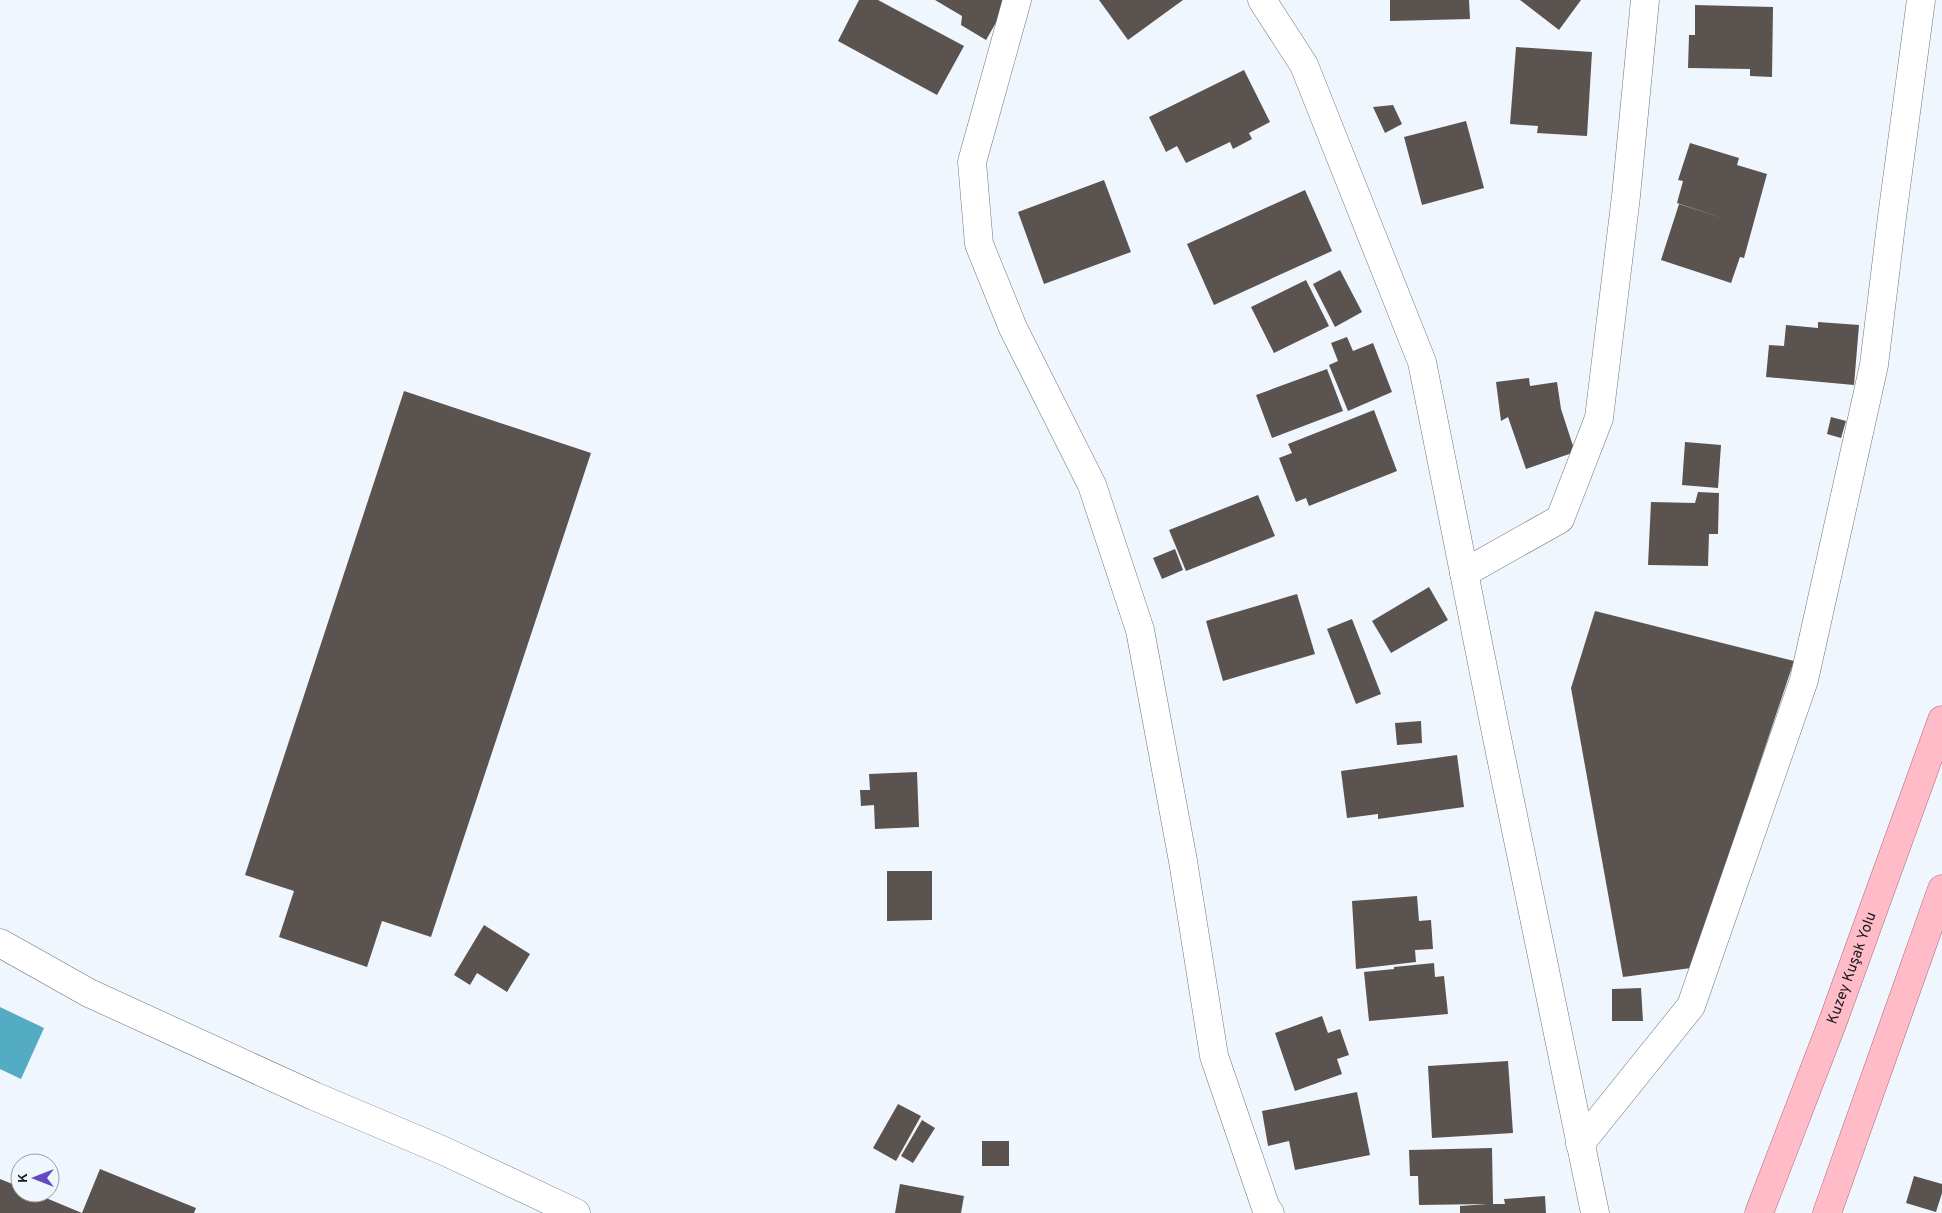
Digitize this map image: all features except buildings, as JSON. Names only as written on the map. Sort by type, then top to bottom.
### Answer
[{"type":"main road","name":"Kuzey Kuşak Yolu","points":[[1759,1213],[1836,1011],[1942,720]]},
{"type":"main road","points":[[1827,1213],[1942,889]]},
{"type":"street","points":[[1017,0],[972,162],[979,244],[1013,328],[1092,485],[1140,630],[1183,861],[1214,1056],[1266,1208],[1270,1213]]},
{"type":"street","points":[[1262,0],[1304,65],[1422,362],[1594,1213]]},
{"type":"street","points":[[1464,573],[1560,519],[1599,418],[1626,196],[1645,0]]},
{"type":"street","points":[[1580,1144],[1691,1006],[1804,680],[1874,365],[1921,0]]},
{"type":"street","points":[[0,922],[89,993]]},
{"type":"street","points":[[0,943],[89,993],[314,1096],[444,1151],[576,1213]]},
{"type":"water","points":[[0,1007],[44,1028],[21,1079],[0,1069]]}]
